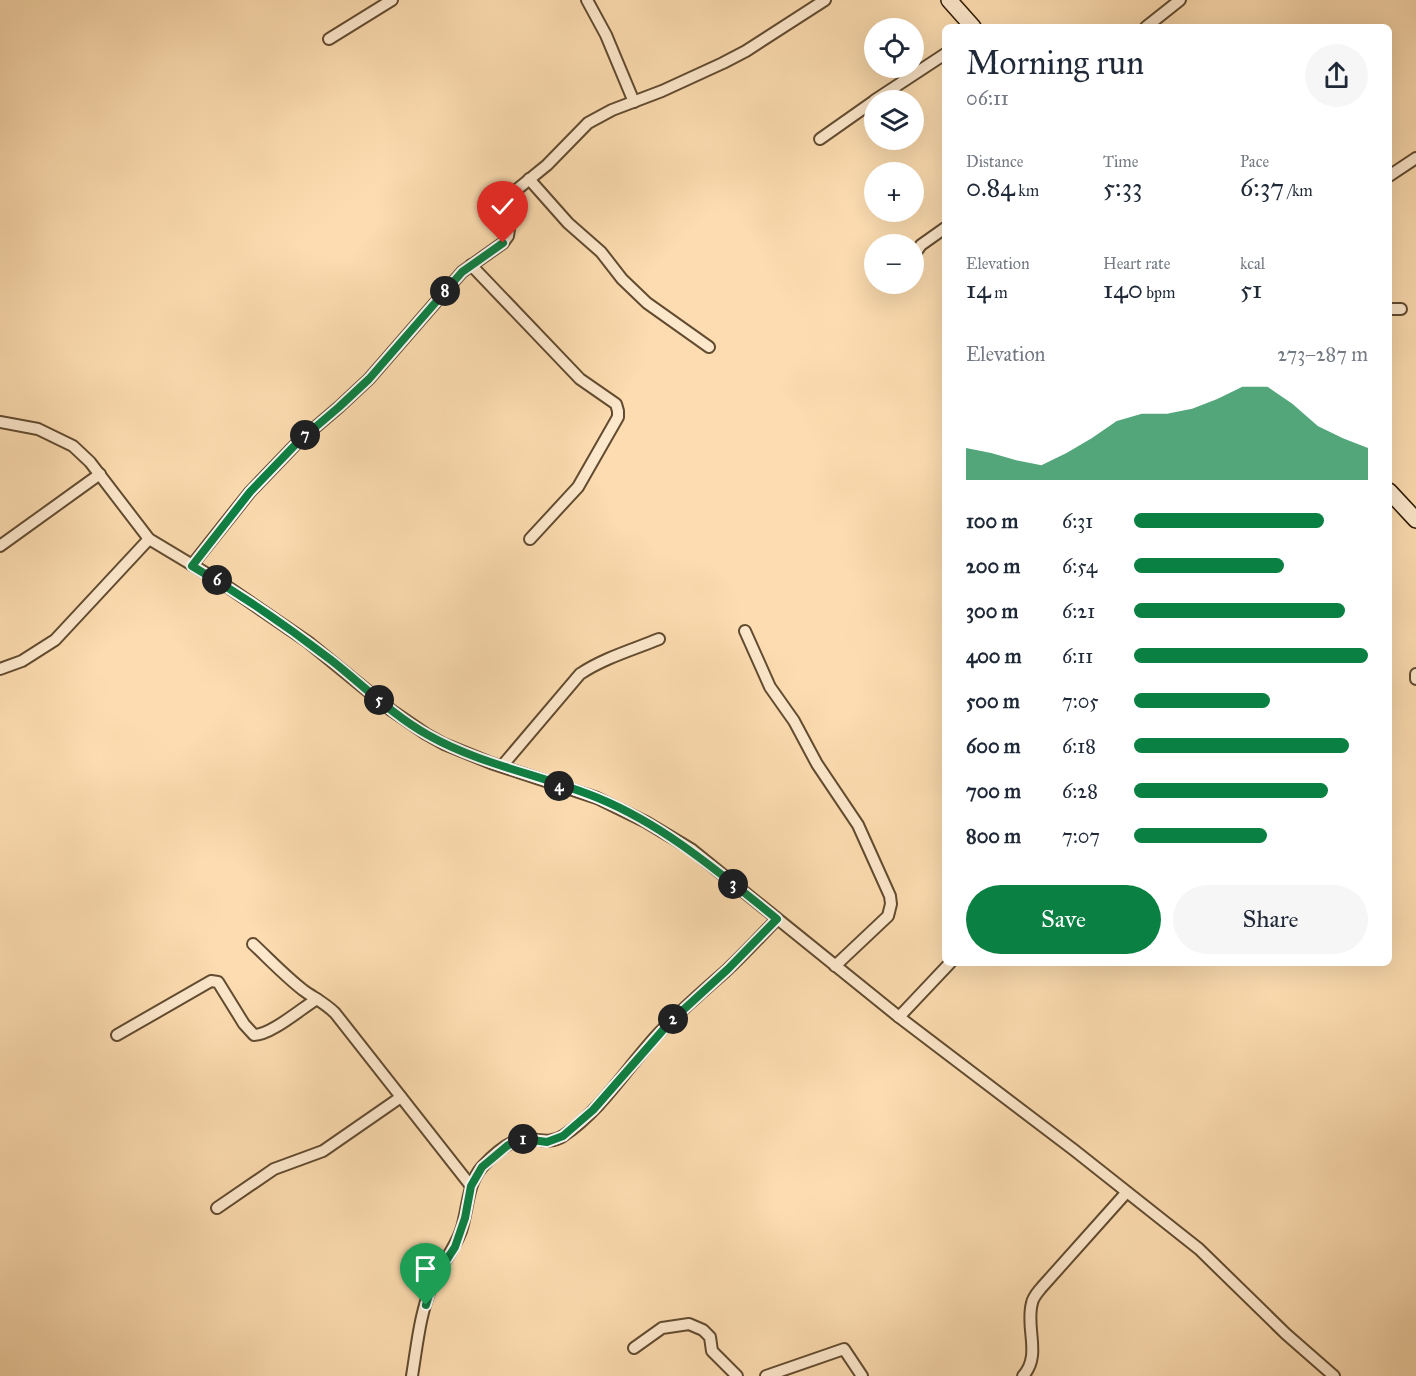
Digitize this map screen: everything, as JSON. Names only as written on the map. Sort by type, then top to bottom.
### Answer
[{"type":"main road","points":[[949,0],[970,24]]},
{"type":"main road","points":[[1392,494],[1416,520]]},
{"type":"street","points":[[329,39],[392,0]]},
{"type":"street","points":[[586,0],[606,35],[634,102]]},
{"type":"street","points":[[192,566],[250,492],[298,442],[369,379],[462,272],[503,243],[508,236],[507,200],[514,191],[547,165],[588,123],[612,110],[662,91],[731,59],[825,0]]},
{"type":"street","points":[[1150,24],[1180,0]]},
{"type":"street","points":[[891,90],[942,56]]},
{"type":"street","points":[[820,139],[864,109]]},
{"type":"street","points":[[1392,174],[1416,158]]},
{"type":"street","points":[[529,179],[568,223],[601,252],[622,279],[647,303],[709,347]]},
{"type":"street","points":[[924,242],[942,230]]},
{"type":"street","points":[[471,265],[580,379],[616,404],[618,411],[618,417],[583,481],[530,539]]},
{"type":"street","points":[[1392,309],[1401,309]]},
{"type":"street","points":[[0,422],[25,425],[54,436],[81,453],[148,539],[308,642],[407,722],[444,744],[597,798],[646,822],[691,849],[900,1017],[1074,1150],[1199,1250],[1286,1334],[1334,1376]]},
{"type":"street","points":[[0,546],[99,474]]},
{"type":"street","points":[[0,669],[22,661],[55,640],[148,539]]},
{"type":"street","points":[[744,631],[770,687],[794,721],[817,764],[858,825],[890,896],[888,916],[836,966]]},
{"type":"street","points":[[502,766],[580,674],[613,656],[659,639]]},
{"type":"street","points":[[1416,674],[1416,679]]},
{"type":"street","points":[[412,1376],[433,1281],[455,1247],[465,1218],[471,1186],[482,1167],[507,1146],[524,1139],[547,1142],[563,1136],[593,1110],[670,1022],[728,969],[777,919]]},
{"type":"street","points":[[253,944],[292,981],[326,1004],[335,1013],[471,1186]]},
{"type":"street","points":[[900,1017],[947,966]]},
{"type":"street","points":[[117,1035],[199,987],[216,981],[244,1024],[255,1035],[266,1032],[317,999]]},
{"type":"street","points":[[218,1208],[274,1169],[323,1151],[401,1097]]},
{"type":"street","points":[[1023,1376],[1029,1370],[1033,1354],[1030,1314],[1032,1301],[1126,1193]]},
{"type":"street","points":[[633,1348],[662,1328],[689,1324],[703,1330],[710,1337],[712,1351],[737,1376]]},
{"type":"street","points":[[766,1376],[844,1349],[862,1376]]},
{"type":"route","points":[[426,1305],[433,1281],[455,1247],[465,1218],[471,1186],[482,1167],[515,1141],[524,1139],[547,1142],[563,1136],[610,1092],[656,1036],[750,948],[777,919],[691,849],[646,822],[597,798],[491,763],[426,734],[391,710],[308,642],[219,581],[192,566],[219,534],[239,504],[298,442],[369,379],[462,272],[503,243]]}]
